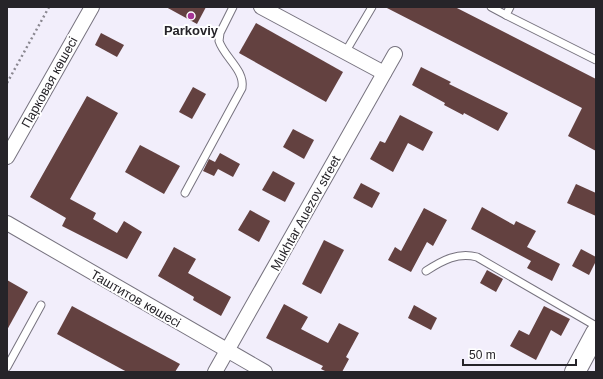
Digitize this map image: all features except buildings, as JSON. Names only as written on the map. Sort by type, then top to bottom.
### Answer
[{"type":"street","name":"Парковая көшесі","points":[[7,157],[92,7]]},
{"type":"street","points":[[261,7],[384,73]]},
{"type":"street","name":"Mukhtar Auezov street","points":[[215,372],[394,54]]},
{"type":"street","name":"Таштитов көшесі","points":[[7,223],[266,372]]},
{"type":"street","points":[[575,372],[596,333]]},
{"type":"lane","points":[[185,193],[242,88],[243,83],[239,72],[219,41],[220,33],[234,7]]},
{"type":"lane","points":[[346,52],[372,7]]},
{"type":"lane","points":[[491,7],[596,60]]},
{"type":"lane","points":[[506,15],[510,7]]},
{"type":"lane","points":[[426,270],[455,256],[466,254],[477,257],[596,326]]},
{"type":"lane","points":[[7,367],[41,305]]},
{"type":"path","points":[[7,83],[49,7]]},
{"type":"place","name":"Parkoviy","points":[[191,16]]}]
